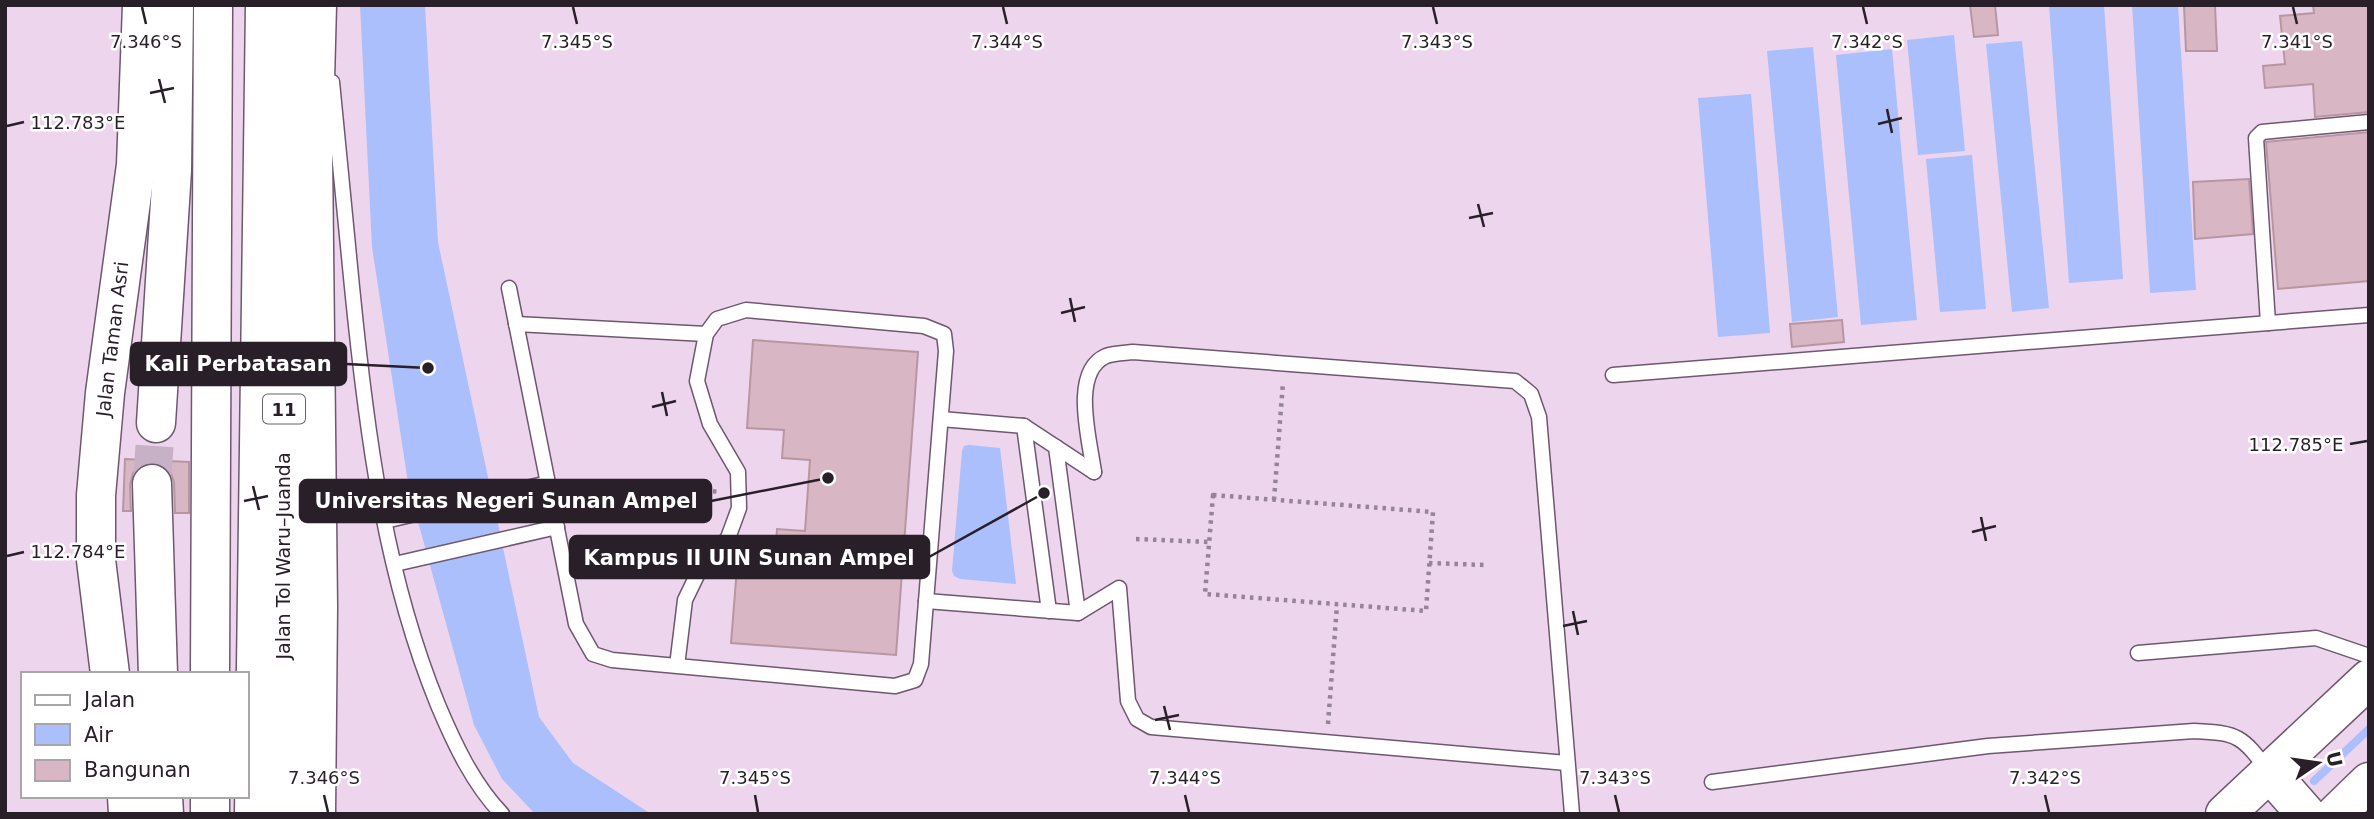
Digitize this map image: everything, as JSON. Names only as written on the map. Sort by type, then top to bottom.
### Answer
[{"type":"main road","name":"Jalan Taman Asri","points":[[110,672],[96,560],[96,495],[105,393],[136,165],[142,5]]},
{"type":"main road","points":[[156,423],[172,170],[174,5]]},
{"type":"main road","points":[[210,672],[213,5]]},
{"type":"main road","points":[[254,814],[265,5]]},
{"type":"main road","name":"Jalan Tol Waru–Juanda","points":[[281,814],[288,5]]},
{"type":"main road","points":[[316,814],[318,607],[313,155],[319,5]]},
{"type":"main road","points":[[152,484],[158,672]]},
{"type":"main road","points":[[2225,814],[2369,679]]},
{"type":"main road","points":[[2270,773],[2306,814]]},
{"type":"main road","points":[[2336,814],[2369,782]]},
{"type":"lane","points":[[319,5],[331,64],[363,397],[385,520],[419,658],[449,732],[468,768],[502,814]]},
{"type":"lane","points":[[2268,323],[2256,138],[2262,132],[2369,122]]},
{"type":"lane","points":[[509,288],[576,624],[593,654],[612,660],[677,666],[895,686],[915,680],[921,663],[946,351],[944,334],[924,326],[746,310],[716,319],[706,334],[697,381],[710,424],[738,472],[740,508],[728,538],[701,567],[685,600],[677,666]]},
{"type":"lane","points":[[1613,375],[2369,315]]},
{"type":"lane","points":[[516,324],[706,334]]},
{"type":"lane","points":[[941,419],[1024,426],[1094,472],[1084,388],[1091,368],[1106,356],[1133,352],[1515,381],[1531,394],[1539,417],[1572,814]]},
{"type":"lane","points":[[1024,426],[1049,611]]},
{"type":"lane","points":[[1056,447],[1078,613]]},
{"type":"lane","points":[[385,520],[517,491],[550,488]]},
{"type":"lane","points":[[395,564],[557,527]]},
{"type":"lane","points":[[926,601],[1078,613],[1119,588],[1128,701],[1137,719],[1151,727],[1567,764]]},
{"type":"lane","points":[[2138,653],[2316,638],[2369,656]]},
{"type":"lane","points":[[1712,782],[1988,746],[2194,731],[2222,732],[2246,742],[2270,773]]},
{"type":"path","points":[[1274,500],[1284,364]]},
{"type":"path","points":[[550,488],[636,485],[739,494]]},
{"type":"path","points":[[1213,495],[1433,512],[1426,611],[1205,594],[1209,542],[1213,495]]},
{"type":"path","points":[[1136,539],[1209,542]]},
{"type":"path","points":[[1429,563],[1485,565]]},
{"type":"path","points":[[1326,743],[1336,605]]},
{"type":"water","points":[[360,5],[425,5],[438,242],[539,717],[573,763],[651,814],[535,814],[502,779],[474,725],[409,489],[372,247]]},
{"type":"water","points":[[2049,5],[2104,5],[2123,279],[2069,283]]},
{"type":"water","points":[[2132,5],[2178,5],[2196,290],[2150,293]]},
{"type":"water","points":[[1954,35],[1965,151],[1918,155],[1907,40]]},
{"type":"water","points":[[2022,41],[2049,308],[2012,312],[1986,44]]},
{"type":"water","points":[[1813,47],[1838,317],[1792,322],[1767,51]]},
{"type":"water","points":[[1892,49],[1917,320],[1861,325],[1836,55]]},
{"type":"water","points":[[1751,94],[1770,333],[1718,337],[1698,98]]},
{"type":"water","points":[[1972,155],[1986,309],[1940,312],[1926,159]]},
{"type":"water","points":[[964,446],[1000,448],[1016,584],[960,579],[954,576],[952,571],[962,451]]},
{"type":"building","points":[[1970,5],[1995,5],[1998,35],[1974,37]]},
{"type":"building","points":[[2184,5],[2215,5],[2217,51],[2186,51]]},
{"type":"building","points":[[2313,5],[2369,5],[2369,112],[2315,117],[2313,84],[2265,88],[2263,66],[2285,64],[2280,16],[2314,13]]},
{"type":"building","points":[[2369,132],[2369,281],[2278,289],[2266,142]]},
{"type":"building","points":[[2249,179],[2253,234],[2195,239],[2193,182]]},
{"type":"building","points":[[1842,320],[1844,342],[1792,347],[1790,324]]},
{"type":"building","points":[[753,340],[918,352],[896,655],[731,643],[738,555],[775,557],[777,529],[805,531],[810,460],[782,458],[784,430],[747,428]]},
{"type":"building","points":[[125,459],[189,462],[189,513],[175,513],[171,473],[163,465],[152,462],[141,465],[133,473],[130,485],[131,511],[123,511]]},
{"type":"waterway","points":[[2314,781],[2369,729]]},
{"type":"tunnel","points":[[152,484],[156,423]]},
{"type":"place","name":"Kali Perbatasan","points":[[428,368]]},
{"type":"place","name":"Universitas Negeri Sunan Ampel","points":[[828,478]]},
{"type":"place","name":"Kampus II UIN Sunan Ampel","points":[[1044,493]]}]
